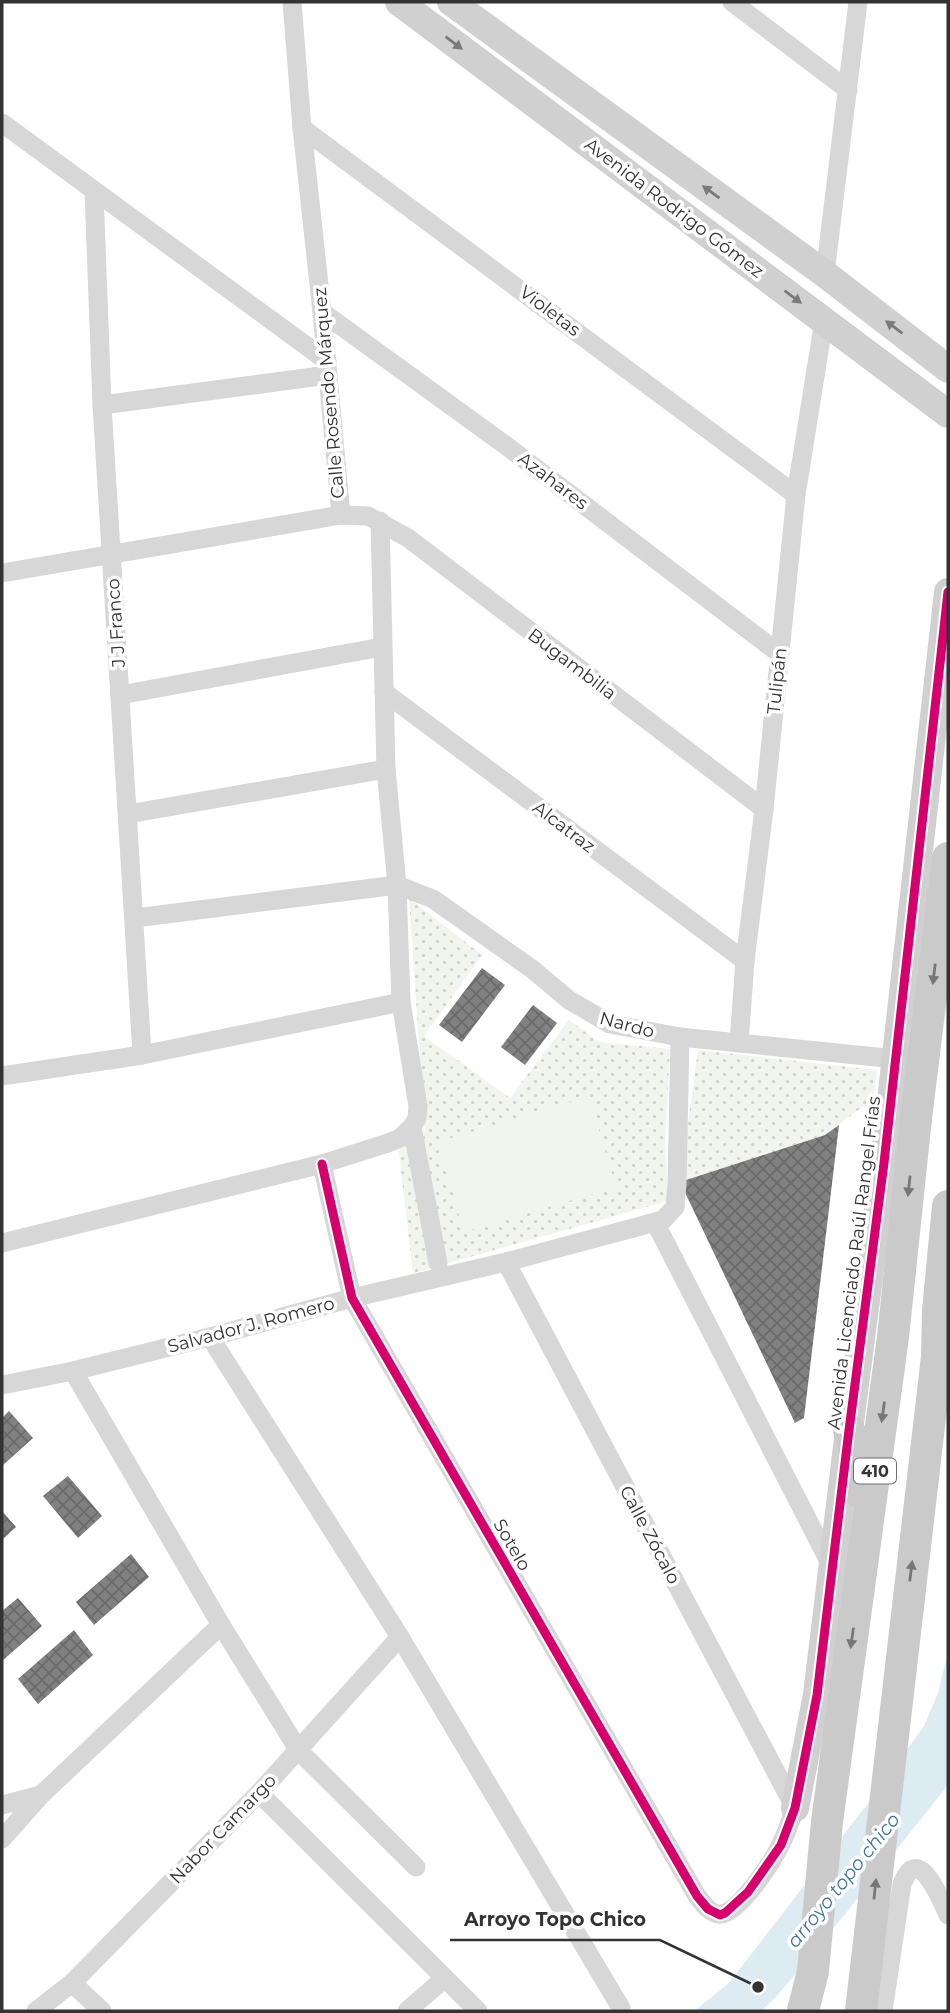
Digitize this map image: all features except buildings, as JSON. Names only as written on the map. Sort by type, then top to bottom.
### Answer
[{"type":"main road","name":"Avenida Rodrigo Gómez","points":[[399,2],[948,414]]},
{"type":"main road","name":"Avenida Rodrigo Gómez","points":[[451,2],[825,274],[948,369]]},
{"type":"main road","name":"Avenida Licenciado Raúl Rangel Frías","points":[[795,1808],[817,1695],[896,1059],[948,592]]},
{"type":"main road","name":"410","points":[[803,2011],[813,1971],[827,1822],[893,1336],[948,858]]},
{"type":"main road","name":"410","points":[[861,2011],[889,1761],[942,1344],[938,1311],[948,1206]]},
{"type":"main road","points":[[849,1430],[856,1452],[857,1507],[865,1542]]},
{"type":"street","name":"Calle Rosendo Márquez","points":[[292,2],[341,515],[359,514],[380,521]]},
{"type":"street","points":[[732,2],[848,90]]},
{"type":"street","points":[[825,274],[858,2]]},
{"type":"street","points":[[2,123],[327,368]]},
{"type":"street","name":"Violetas","points":[[302,128],[796,495]]},
{"type":"street","name":"J J Franco","points":[[94,191],[102,405],[142,1055]]},
{"type":"street","name":"Azahares","points":[[322,312],[508,447],[780,654]]},
{"type":"street","name":"Tulipán","points":[[739,1043],[745,961],[764,809],[796,495],[824,320]]},
{"type":"street","points":[[102,405],[327,368]]},
{"type":"street","points":[[2,573],[341,515]]},
{"type":"street","points":[[2,1243],[321,1164],[406,1133],[417,1118],[418,1106],[401,1002],[397,886],[386,769],[380,521]]},
{"type":"street","name":"Bugambilia","points":[[380,521],[419,547],[764,809]]},
{"type":"street","points":[[120,695],[382,647]]},
{"type":"street","name":"Alcatraz","points":[[384,692],[745,961]]},
{"type":"street","points":[[128,814],[386,769]]},
{"type":"street","points":[[135,918],[397,886]]},
{"type":"street","name":"Nardo","points":[[397,886],[433,899],[521,961],[589,1014],[610,1024],[681,1037],[896,1059]]},
{"type":"street","points":[[2,1076],[142,1055],[401,1002]]},
{"type":"street","points":[[681,1037],[675,1207],[660,1222],[832,1567]]},
{"type":"street","points":[[406,1133],[438,1263]]},
{"type":"street","name":"Sotelo","points":[[321,1164],[352,1298],[697,1896],[708,1909],[720,1915],[725,1913]]},
{"type":"street","name":"Salvador J. Romero","points":[[2,1385],[73,1371],[352,1298],[660,1222]]},
{"type":"street","name":"Calle Zócalo","points":[[506,1262],[795,1808]]},
{"type":"street","points":[[210,1337],[400,1637],[621,2008]]},
{"type":"street","points":[[73,1371],[221,1625],[299,1751],[416,1867]]},
{"type":"street","points":[[2,1839],[40,1795],[221,1625]]},
{"type":"street","name":"Nabor Camargo","points":[[36,2011],[72,1983],[259,1793],[400,1637]]},
{"type":"street","points":[[259,1793],[478,2011]]},
{"type":"street","points":[[2,1805],[40,1795]]},
{"type":"street","name":"Avenida Licenciado Raúl Rangel Frías","points":[[725,1913],[738,1903],[765,1870],[781,1845],[795,1808]]},
{"type":"street","points":[[883,2011],[902,1884],[906,1876],[914,1869],[922,1870],[929,1876],[948,1914]]},
{"type":"street","points":[[407,2011],[445,1979]]},
{"type":"street","points":[[72,1983],[102,2011]]},
{"type":"shaded area","points":[[409,898],[482,955],[424,1036],[510,1098],[569,1020],[599,1042],[670,1049],[665,1140],[668,1201],[413,1273],[398,1145],[425,1131]]},
{"type":"shaded area","points":[[698,1050],[877,1070],[874,1098],[825,1135],[680,1182]]},
{"type":"shaded area","points":[[589,1096],[616,1187],[464,1232],[438,1142]]},
{"type":"water","name":"arroyo topo chico","points":[[948,1652],[948,1785],[842,1918],[776,1997],[761,2011],[694,2011],[728,1984],[872,1798],[924,1726],[938,1693]]},
{"type":"cycle path","points":[[322,1164],[352,1298],[697,1896],[708,1909],[720,1915],[725,1913],[748,1892],[781,1845],[795,1808],[817,1695],[884,1163],[948,592]]},
{"type":"place","name":"Arroyo Topo Chico","points":[[758,1987]]}]
